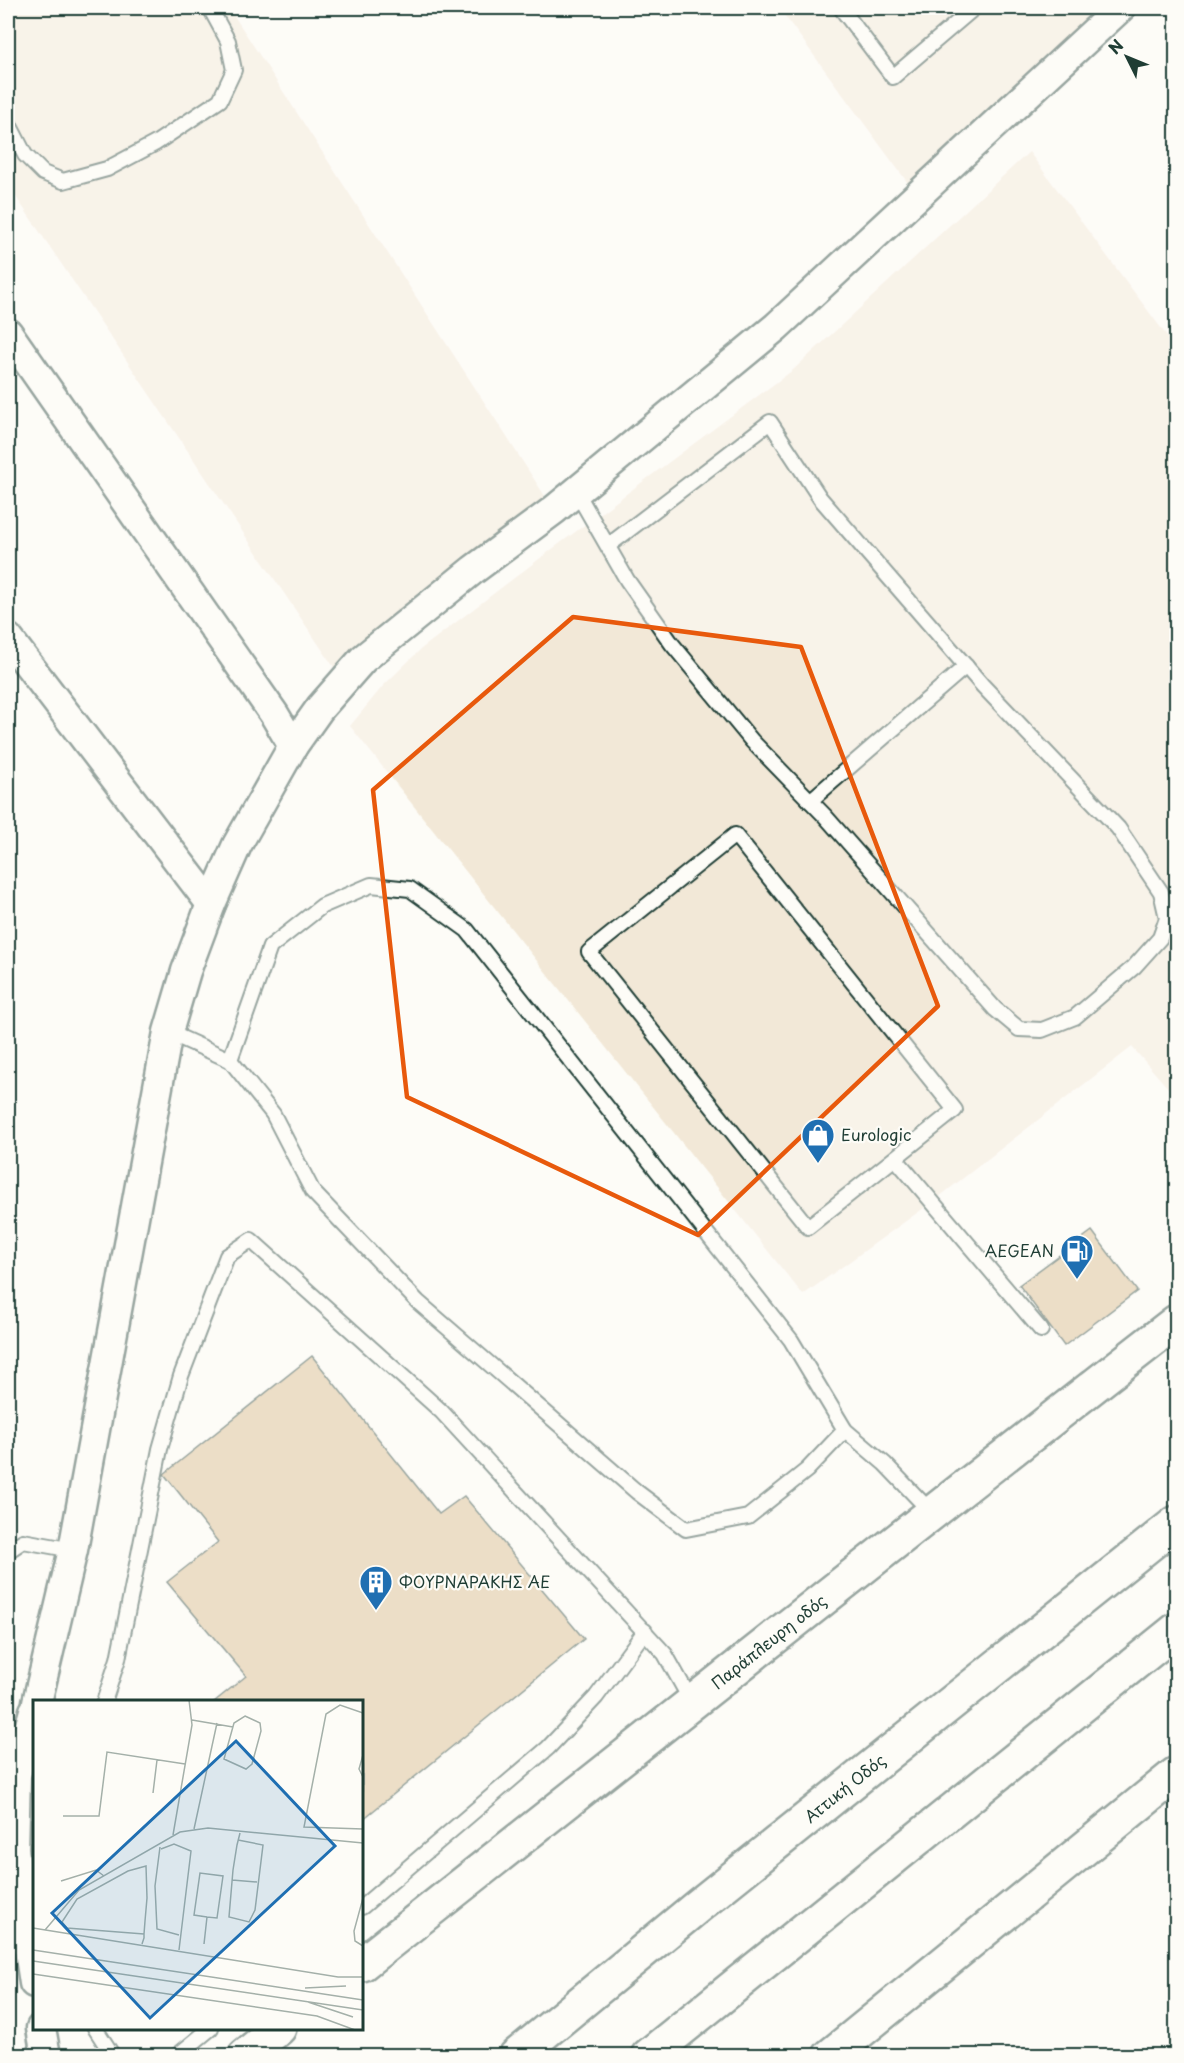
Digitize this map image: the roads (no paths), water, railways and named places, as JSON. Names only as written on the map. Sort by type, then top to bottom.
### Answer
[{"type":"main road","name":"Παράπλευρη οδός","points":[[363,1963],[693,1704],[932,1512],[1176,1322]]},
{"type":"main road","name":"Αττική Οδός","points":[[516,2055],[1176,1523]]},
{"type":"main road","points":[[648,2055],[1176,1630]]},
{"type":"main road","points":[[830,2055],[1176,1774]]},
{"type":"main road","points":[[245,2055],[276,2030]]},
{"type":"street","points":[[37,1700],[73,1550],[168,1032],[186,971],[211,904],[237,845],[293,746],[320,708],[363,659],[456,583],[576,491],[776,327],[1120,8]]},
{"type":"street","points":[[8,333],[274,714],[293,746]]},
{"type":"street","points":[[8,638],[211,904]]},
{"type":"street","points":[[33,1715],[16,1775],[14,1850],[33,1976]]},
{"type":"street","points":[[41,2030],[46,2055]]},
{"type":"lane","points":[[8,122],[25,155],[44,173],[63,181],[107,169],[156,143],[220,100],[234,70],[228,41],[210,8]]},
{"type":"lane","points":[[841,8],[893,77],[974,8]]},
{"type":"lane","points":[[576,491],[627,580],[672,644],[752,741],[810,801],[995,1009],[1019,1029],[1042,1030],[1076,1017],[1134,967],[1160,938],[1167,918],[1161,892],[1118,828],[966,666],[820,498],[770,422],[609,545]]},
{"type":"lane","points":[[810,801],[966,666]]},
{"type":"lane","points":[[735,835],[955,1110],[895,1158],[808,1227],[589,952],[735,835]]},
{"type":"lane","points":[[230,1060],[270,947],[322,906],[371,885],[410,889],[467,930],[791,1340],[845,1430],[885,1464],[932,1512]]},
{"type":"lane","points":[[168,1032],[230,1060],[273,1114],[313,1192],[418,1302],[637,1492],[687,1529],[748,1517],[807,1470],[845,1430]]},
{"type":"lane","points":[[895,1158],[1041,1330]]},
{"type":"lane","points":[[104,1700],[118,1659],[160,1449],[181,1376],[227,1256],[251,1240],[292,1274],[441,1411],[665,1654],[693,1704]]},
{"type":"lane","points":[[8,1551],[23,1541],[73,1550]]},
{"type":"lane","points":[[363,1906],[548,1748],[596,1697],[645,1631]]},
{"type":"lane","points":[[96,2030],[113,2055]]},
{"type":"lane","points":[[177,2055],[208,2030]]},
{"type":"place","name":"Eurologic","points":[[818,1164]]},
{"type":"place","name":"AEGEAN","points":[[1077,1280]]},
{"type":"place","name":"ΦΟΥΡΝΑΡΑΚΗΣ ΑΕ","points":[[376,1611]]}]
